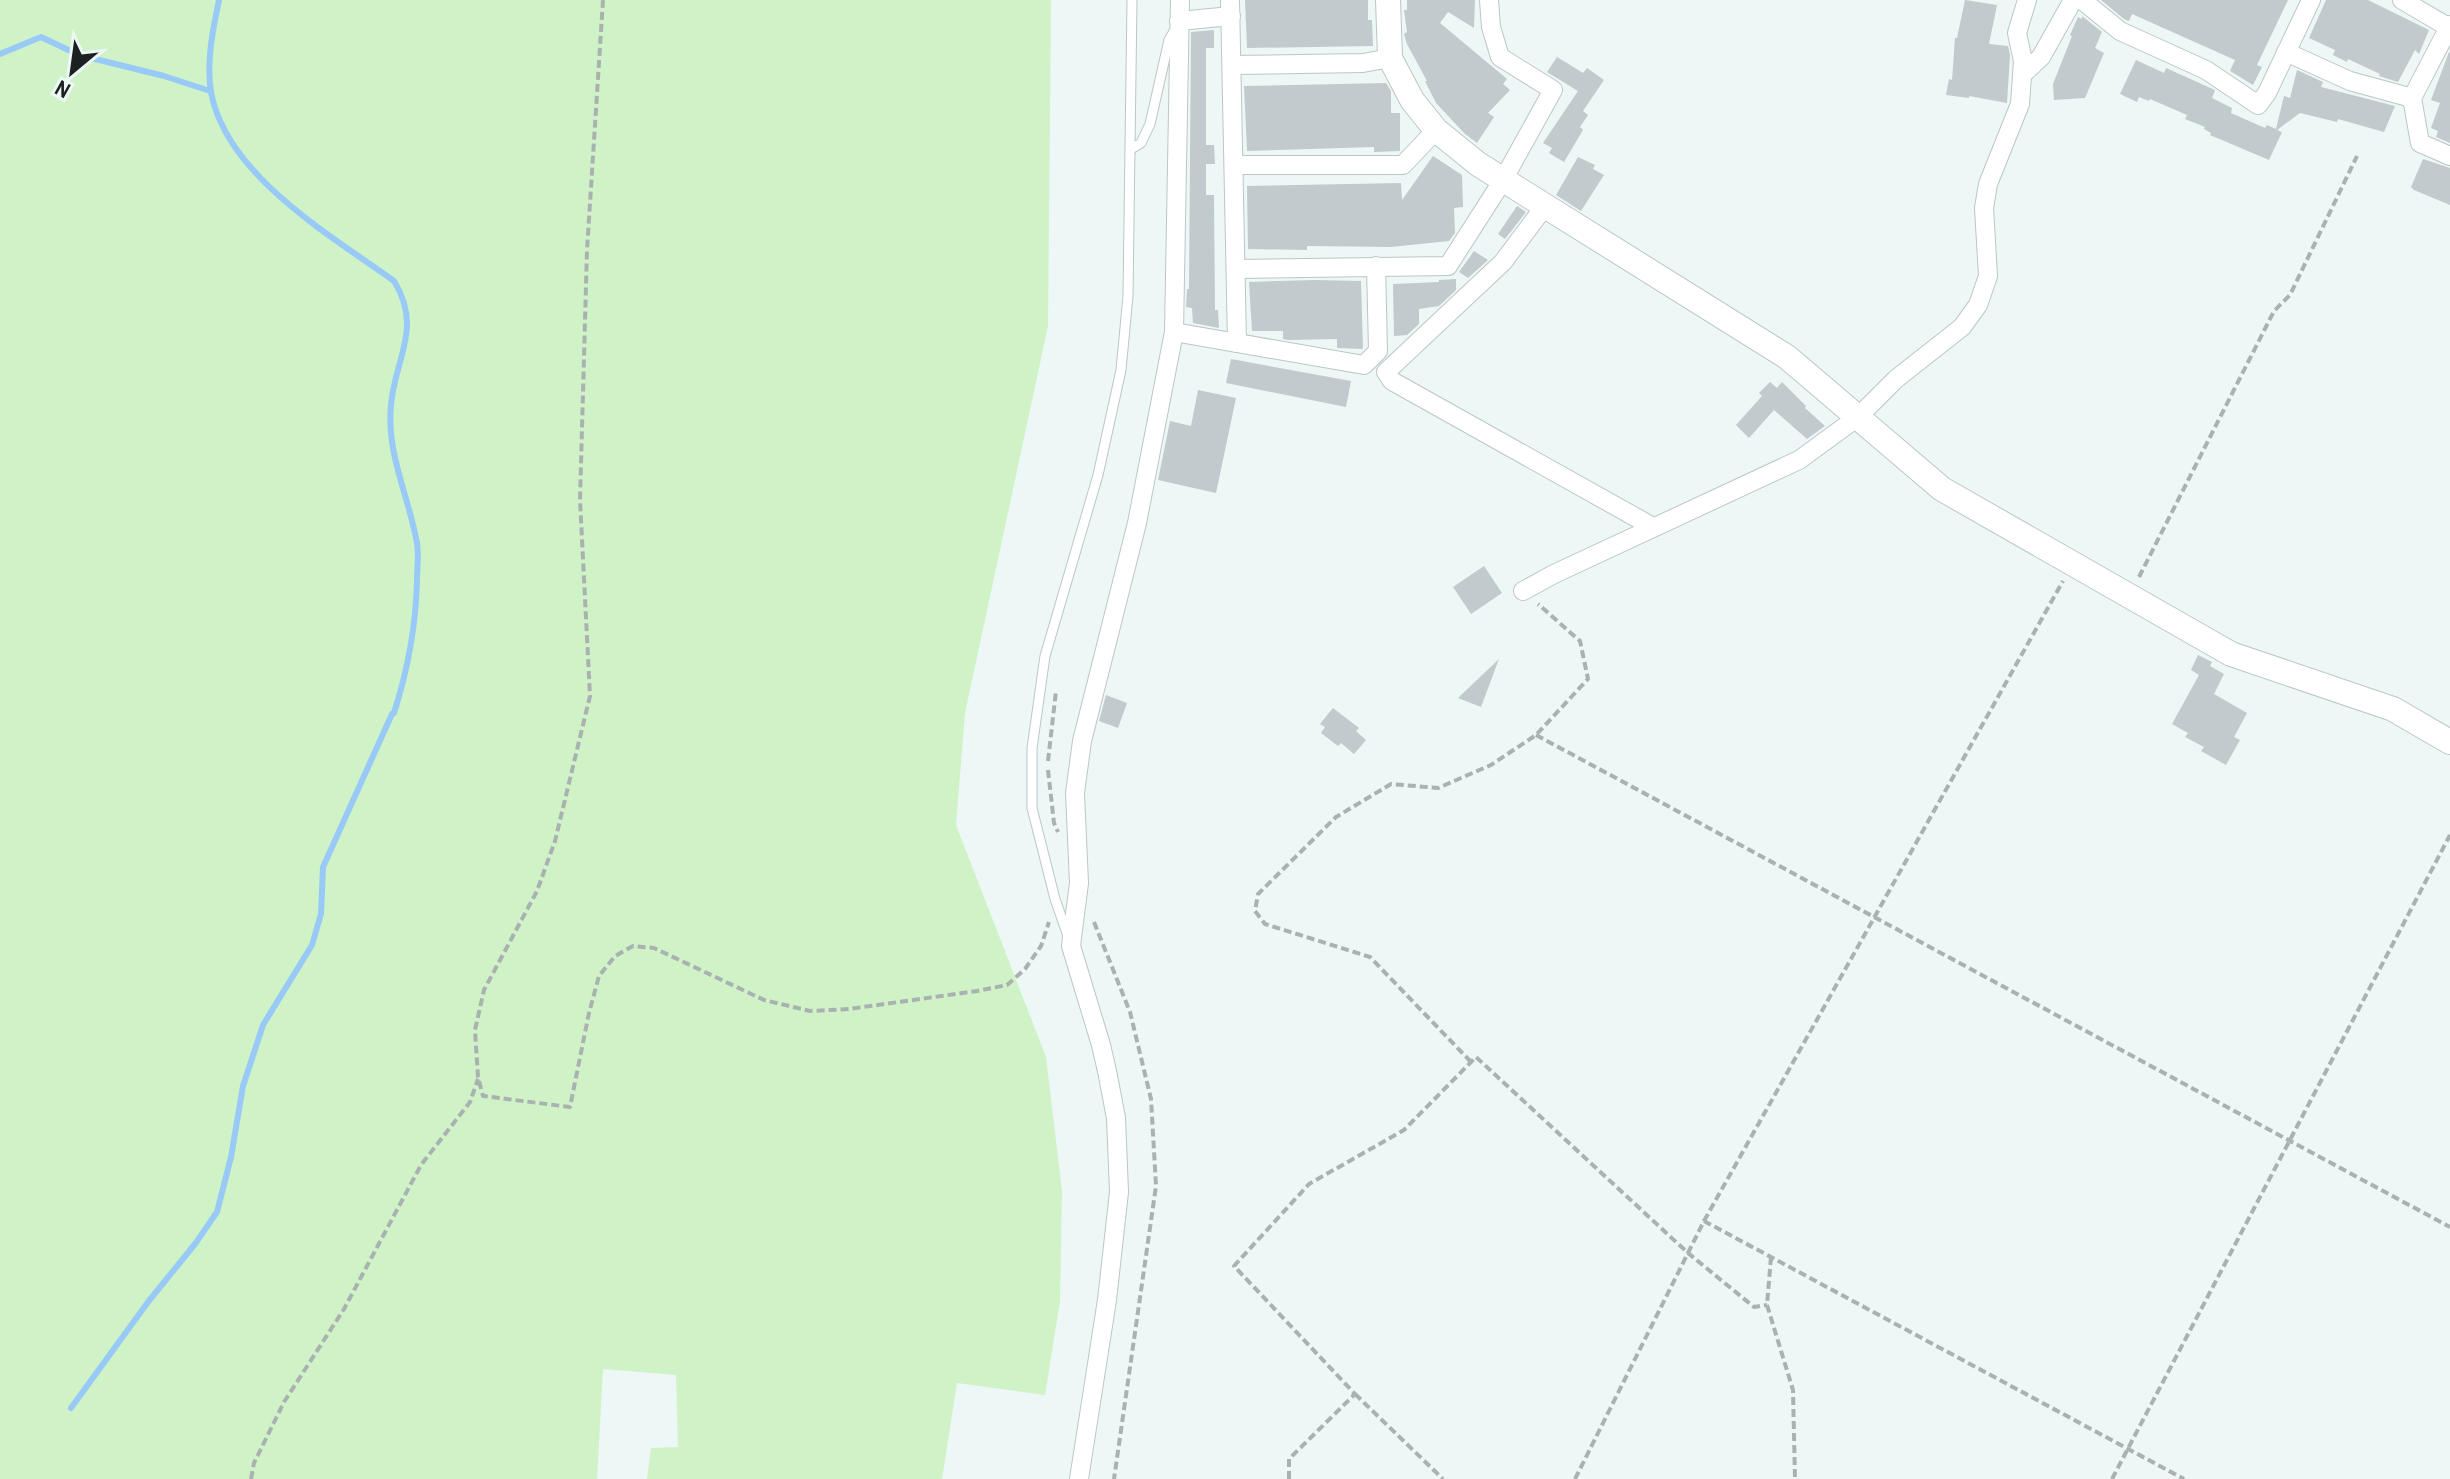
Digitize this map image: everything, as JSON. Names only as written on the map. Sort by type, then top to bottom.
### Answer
[{"type":"street","points":[[1079,1479],[1107,1300],[1119,1192],[1113,1102],[1101,1045],[1071,946],[1079,883],[1075,793],[1082,741],[1137,523],[1174,332],[1180,0]]},
{"type":"street","points":[[1388,0],[1390,58],[1412,100],[1436,130],[1478,164],[1787,357],[1942,489],[2231,654],[2393,709],[2450,742]]},
{"type":"street","points":[[1236,269],[1448,266],[1503,180],[1553,90],[1500,57],[1491,27],[1489,0]]},
{"type":"street","points":[[1523,591],[1799,460],[1858,417],[1896,379],[1954,335],[1978,305],[1988,276],[1984,208],[1988,184],[2020,104],[2023,61],[2017,33],[2027,0]]},
{"type":"street","points":[[2022,75],[2041,57],[2073,0]]},
{"type":"street","points":[[2082,0],[2120,31],[2206,70],[2258,105],[2267,93],[2309,1]]},
{"type":"street","points":[[2402,0],[2449,26],[2412,98],[2420,143],[2450,156]]},
{"type":"street","points":[[1179,21],[1230,8],[1237,343]]},
{"type":"street","points":[[2286,52],[2350,81],[2412,98]]},
{"type":"street","points":[[1232,65],[1363,63],[1390,58]]},
{"type":"street","points":[[1234,165],[1403,165],[1436,130]]},
{"type":"street","points":[[1386,372],[1503,262],[1545,206]]},
{"type":"street","points":[[1364,365],[1378,351],[1376,266]]},
{"type":"street","points":[[1174,332],[1364,365],[1386,372],[1392,381],[1653,527]]},
{"type":"lane","points":[[1071,946],[1055,899],[1032,808],[1032,748],[1045,656],[1098,475],[1121,370],[1128,296],[1132,0]]},
{"type":"lane","points":[[1131,149],[1141,143],[1150,124],[1169,40],[1179,21]]},
{"type":"path","points":[[603,0],[587,250],[580,500],[590,696],[555,841],[537,891],[484,990],[475,1030],[478,1077],[483,1096],[570,1107],[599,976],[615,956],[633,946],[654,948],[764,1000],[810,1011],[849,1009],[1007,985],[1025,969],[1041,946],[1055,899]]},
{"type":"path","points":[[2128,597],[2274,311],[2290,295],[2357,156]]},
{"type":"path","points":[[1575,1479],[1704,1221],[2072,565]]},
{"type":"path","points":[[1471,1062],[1370,957],[1265,924],[1255,911],[1258,894],[1336,817],[1391,784],[1438,788],[1491,765],[1536,735],[1588,679],[1580,641],[1523,591]]},
{"type":"path","points":[[1536,735],[2450,1227]]},
{"type":"path","points":[[2112,1479],[2450,835]]},
{"type":"path","points":[[1443,1479],[1355,1394],[1234,1266],[1309,1184],[1404,1130],[1476,1057],[1688,1253],[1754,1307],[1767,1305]]},
{"type":"path","points":[[251,1479],[254,1463],[284,1402],[344,1309],[421,1165],[470,1102],[478,1077]]},
{"type":"path","points":[[1704,1221],[2184,1479]]},
{"type":"path","points":[[1771,1257],[1767,1305],[1793,1390],[1795,1479]]},
{"type":"path","points":[[1289,1479],[1289,1459],[1355,1394]]},
{"type":"green space","points":[[0,0],[1051,0],[1048,326],[965,713],[956,825],[1046,1057],[1062,1191],[1060,1301],[1045,1395],[957,1383],[942,1479],[647,1479],[651,1448],[678,1447],[676,1375],[603,1369],[597,1479],[0,1479]]},
{"type":"building","points":[[1245,0],[1368,0],[1373,46],[1247,48]]},
{"type":"building","points":[[1407,0],[1475,0],[1474,28],[1448,12],[1440,23],[1507,79],[1503,84],[1510,90],[1488,113],[1494,117],[1477,143],[1436,103],[1425,81],[1404,34],[1407,32],[1404,10],[1407,10]]},
{"type":"building","points":[[1965,0],[1997,5],[1989,44],[2008,46],[2007,103],[1946,95],[1949,79],[1952,80],[1955,38]]},
{"type":"building","points":[[2101,0],[2288,0],[2257,65],[2262,67],[2253,85],[2230,71],[2235,60],[2132,14],[2129,21],[2124,19]]},
{"type":"building","points":[[2326,0],[2368,0],[2429,30],[2419,54],[2415,50],[2398,82],[2379,76],[2348,59],[2347,62],[2333,55],[2335,50],[2309,38]]},
{"type":"building","points":[[2082,16],[2102,32],[2095,48],[2104,53],[2085,98],[2054,100],[2053,84],[2070,35],[2078,17],[2082,19]]},
{"type":"building","points":[[1214,30],[1214,48],[1206,48],[1206,145],[1214,145],[1215,164],[1206,164],[1206,195],[1214,195],[1215,310],[1218,310],[1219,328],[1193,323],[1192,308],[1186,307],[1189,289],[1191,32]]},
{"type":"building","points":[[2449,52],[2450,143],[2436,137],[2438,131],[2431,128],[2440,103],[2431,100]]},
{"type":"building","points":[[1557,57],[1583,73],[1587,68],[1604,80],[1583,111],[1588,115],[1580,127],[1583,130],[1564,162],[1549,153],[1552,148],[1543,143],[1578,91],[1547,72]]},
{"type":"building","points":[[2136,60],[2164,73],[2166,68],[2215,90],[2212,98],[2232,108],[2231,113],[2265,128],[2267,125],[2276,129],[2284,96],[2290,98],[2297,70],[2323,82],[2321,87],[2395,106],[2384,132],[2338,119],[2337,122],[2300,113],[2277,130],[2282,132],[2269,160],[2210,135],[2205,127],[2185,119],[2187,115],[2150,99],[2139,97],[2137,102],[2120,94]]},
{"type":"building","points":[[1386,83],[1391,91],[1391,113],[1400,113],[1400,151],[1374,152],[1374,147],[1247,151],[1244,86]]},
{"type":"building","points":[[1433,156],[1462,175],[1463,207],[1454,208],[1455,233],[1449,241],[1391,247],[1248,249],[1247,186],[1401,183],[1402,200]]},
{"type":"building","points":[[1578,157],[1595,165],[1593,169],[1604,175],[1581,211],[1556,195]]},
{"type":"building","points":[[2423,159],[2450,168],[2450,205],[2411,187]]},
{"type":"building","points":[[1517,206],[1526,212],[1505,239],[1498,234]]},
{"type":"building","points":[[1474,251],[1488,260],[1468,278],[1459,272]]},
{"type":"building","points":[[1456,279],[1456,290],[1439,306],[1419,309],[1419,324],[1407,335],[1394,336],[1393,284]]},
{"type":"building","points":[[1361,281],[1363,349],[1337,348],[1337,339],[1288,340],[1283,339],[1283,331],[1252,331],[1249,282]]},
{"type":"building","points":[[1231,359],[1351,381],[1346,407],[1226,383]]},
{"type":"building","points":[[1770,382],[1777,388],[1782,382],[1825,426],[1807,439],[1774,410],[1749,438],[1736,425],[1762,396],[1759,393]]},
{"type":"building","points":[[1198,390],[1236,398],[1216,493],[1158,480],[1170,421],[1191,426]]},
{"type":"building","points":[[1484,566],[1502,593],[1471,614],[1453,587]]},
{"type":"building","points":[[2198,655],[2212,662],[2210,666],[2224,674],[2214,694],[2247,713],[2234,737],[2240,740],[2226,765],[2201,751],[2204,747],[2185,737],[2188,733],[2172,724],[2199,675],[2191,670]]},
{"type":"building","points":[[1499,659],[1481,707],[1458,698]]},
{"type":"building","points":[[1106,695],[1127,703],[1118,728],[1099,721]]},
{"type":"building","points":[[1333,708],[1359,728],[1356,731],[1366,740],[1354,754],[1321,733],[1325,727],[1320,724]]},
{"type":"waterway","points":[[71,1408],[217,1212],[231,1157],[243,1086],[263,1025],[312,945],[321,914],[323,867],[394,713],[407,664],[415,614],[417,543],[395,458],[390,423],[393,388],[407,328],[402,298],[394,281],[284,200],[237,150],[221,122],[211,92],[210,57],[219,0]]},
{"type":"waterway","points":[[0,54],[41,37],[79,55],[210,91]]}]
